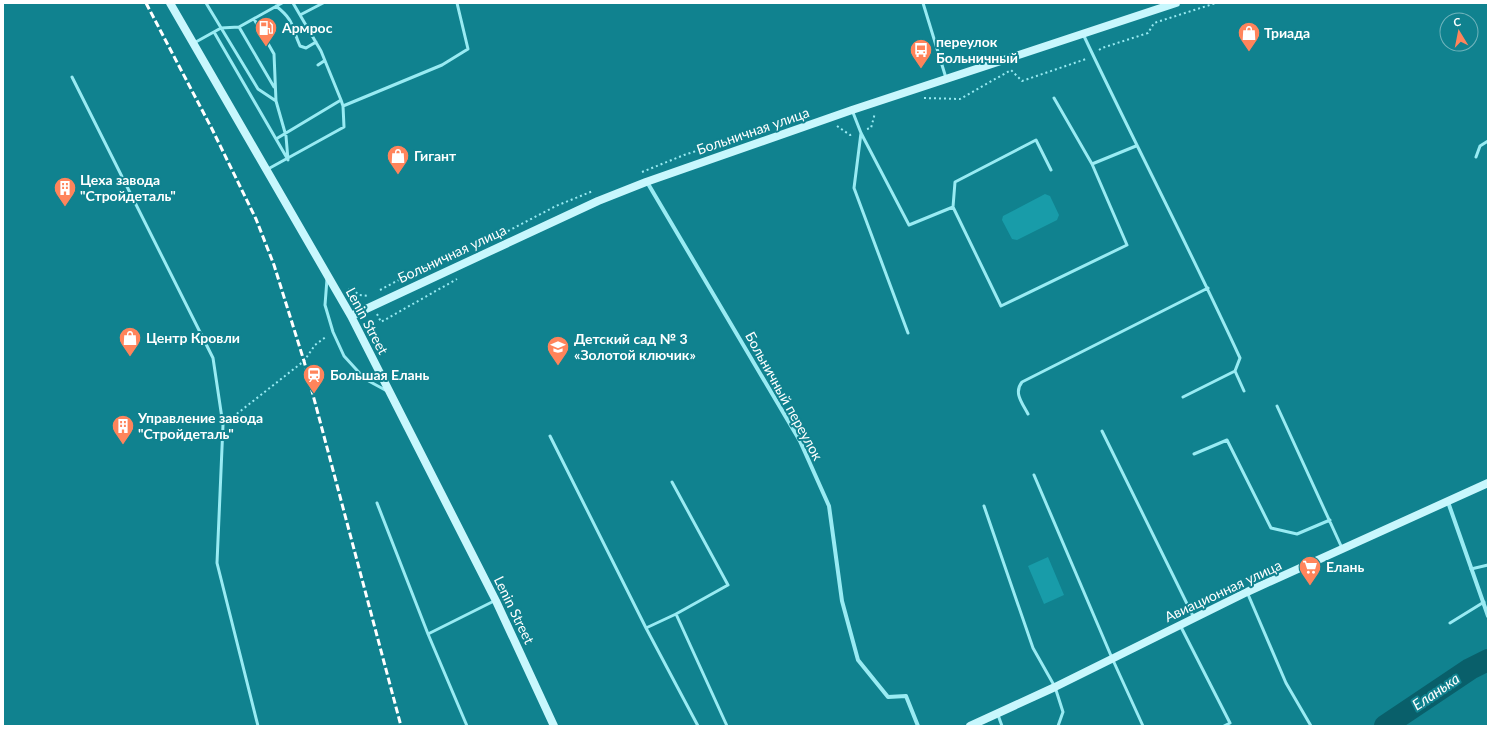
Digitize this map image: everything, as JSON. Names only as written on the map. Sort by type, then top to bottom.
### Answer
[{"type":"street","name":"Lenin Street","points":[[170,3],[268,169],[351,316],[496,601],[554,726]]},
{"type":"street","name":"Больничная улица","points":[[351,316],[583,208],[646,182],[852,110],[1176,3]]},
{"type":"street","name":"Больничный переулок","points":[[646,182],[800,441],[829,506],[842,601],[858,660],[888,697],[906,696],[918,726]]},
{"type":"street","name":"Авиационная улица","points":[[970,726],[1055,687],[1247,592],[1343,550],[1488,483]]},
{"type":"street","points":[[1448,502],[1488,616]]},
{"type":"lane","points":[[206,3],[258,89],[276,101]]},
{"type":"lane","points":[[194,44],[222,28],[239,28],[282,3]]},
{"type":"lane","points":[[268,169],[288,160],[344,127],[343,106],[341,100],[316,42],[293,3]]},
{"type":"lane","points":[[300,15],[323,3]]},
{"type":"lane","points":[[343,106],[442,65],[468,50],[457,3]]},
{"type":"lane","points":[[923,3],[946,80]]},
{"type":"lane","points":[[276,6],[286,14],[293,24],[294,32],[300,46],[306,48],[316,42]]},
{"type":"lane","points":[[254,19],[274,54],[276,101],[285,133],[288,160]]},
{"type":"lane","points":[[239,28],[275,89]]},
{"type":"lane","points":[[214,32],[288,160]]},
{"type":"lane","points":[[1083,34],[1136,146],[1208,288],[1240,358],[1235,370],[1183,397]]},
{"type":"lane","points":[[318,65],[324,61]]},
{"type":"lane","points":[[72,77],[213,358],[223,425],[217,563],[258,726]]},
{"type":"lane","points":[[1051,170],[1036,140],[955,182],[953,207],[1002,306],[1127,246],[1092,164],[1054,98]]},
{"type":"lane","points":[[276,138],[341,100]]},
{"type":"lane","points":[[852,110],[861,132],[910,225],[953,207]]},
{"type":"lane","points":[[861,132],[854,188],[908,333]]},
{"type":"lane","points":[[1476,158],[1480,146],[1488,141]]},
{"type":"lane","points":[[1092,164],[1136,146]]},
{"type":"lane","points":[[328,276],[325,305],[333,332],[344,356],[365,379],[390,393]]},
{"type":"lane","points":[[1028,414],[1018,395],[1018,389],[1022,382],[1208,288]]},
{"type":"lane","points":[[1235,370],[1244,391]]},
{"type":"lane","points":[[1277,406],[1343,550]]},
{"type":"lane","points":[[1102,431],[1194,619]]},
{"type":"lane","points":[[550,436],[646,628],[698,726]]},
{"type":"lane","points":[[1194,454],[1227,440],[1271,528],[1297,534],[1330,520]]},
{"type":"lane","points":[[1034,475],[1112,658],[1144,726]]},
{"type":"lane","points":[[646,628],[676,614],[728,585],[672,482]]},
{"type":"lane","points":[[377,504],[428,634],[467,726]]},
{"type":"lane","points":[[984,506],[1033,648],[1055,687],[1063,712],[1058,726]]},
{"type":"lane","points":[[1471,569],[1488,565]]},
{"type":"lane","points":[[1247,592],[1286,683],[1311,726]]},
{"type":"lane","points":[[428,634],[496,601]]},
{"type":"lane","points":[[1450,624],[1484,602]]},
{"type":"lane","points":[[676,614],[727,726]]},
{"type":"lane","points":[[1180,625],[1230,723],[1224,726]]},
{"type":"lane","points":[[997,713],[1002,726]]},
{"type":"path","points":[[837,126],[850,135],[861,132],[871,128],[874,114],[881,112]]},
{"type":"path","points":[[373,306],[381,322],[462,276]]},
{"type":"path","points":[[339,294],[351,288],[359,295],[369,296]]},
{"type":"path","points":[[223,425],[304,362],[315,345],[333,332]]},
{"type":"shaded area","points":[[1045,194],[1050,196],[1059,215],[1057,220],[1017,240],[1012,239],[1002,220],[1003,216]]},
{"type":"shaded area","points":[[1048,557],[1064,595],[1044,604],[1028,566]]},
{"type":"waterway","name":"Еланька","points":[[1385,726],[1470,669],[1488,660]]},
{"type":"railway","points":[[146,3],[212,129],[256,219],[274,265],[304,361],[401,726]]},
{"type":"place","name":"Армрос","points":[[266,48]]},
{"type":"place","name":"Триада","points":[[1249,52]]},
{"type":"place","name":"переулок Больничный","points":[[921,70]]},
{"type":"place","name":"Гигант","points":[[398,176]]},
{"type":"place","name":"Цеха завода \"Стройдеталь\"","points":[[65,208]]},
{"type":"place","name":"Центр Кровли","points":[[130,358]]},
{"type":"place","name":"Детский сад № 3 «Золотой ключик»","points":[[558,366]]},
{"type":"place","name":"Большая Елань","points":[[314,394]]},
{"type":"place","name":"Управление завода \"Стройдеталь\"","points":[[123,446]]},
{"type":"place","name":"Елань","points":[[1310,586]]}]
